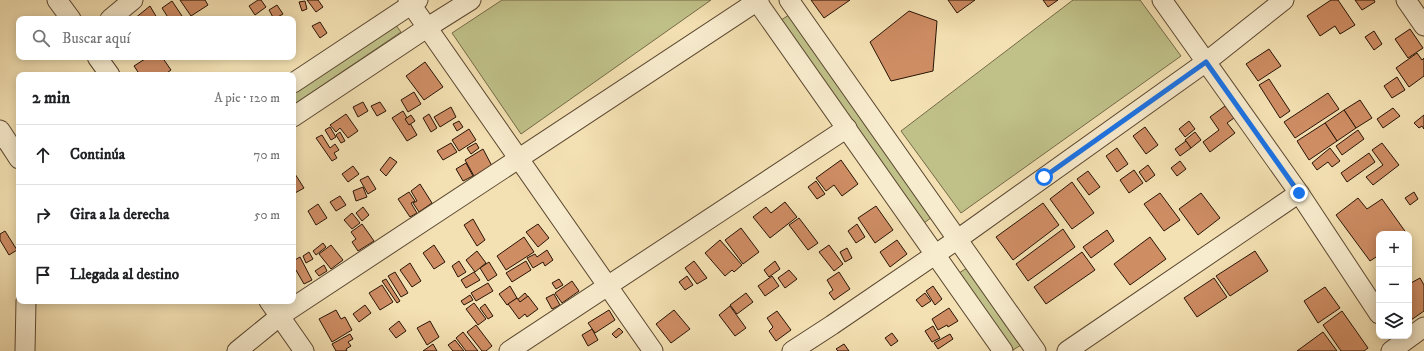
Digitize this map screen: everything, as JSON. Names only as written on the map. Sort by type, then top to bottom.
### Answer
[{"type":"street","points":[[57,0],[69,16]]},
{"type":"street","points":[[114,16],[133,0]]},
{"type":"street","points":[[296,115],[471,0]]},
{"type":"street","points":[[237,351],[280,316],[519,160],[757,0],[1003,351]]},
{"type":"street","points":[[789,0],[1036,351]]},
{"type":"street","points":[[1162,0],[1299,193],[1376,309]]},
{"type":"street","points":[[792,351],[935,253],[958,239],[1206,62],[1284,0]]},
{"type":"street","points":[[1406,0],[1424,26]]},
{"type":"street","points":[[296,81],[412,2],[519,160],[653,351]]},
{"type":"street","points":[[99,60],[108,72]]},
{"type":"street","points":[[509,351],[847,128]]},
{"type":"street","points":[[0,130],[16,154]]},
{"type":"street","points":[[1067,351],[1299,193]]},
{"type":"street","points":[[25,351],[26,304]]},
{"type":"street","points":[[271,304],[304,351]]},
{"type":"street","points":[[1397,346],[1424,326]]},
{"type":"green space","points":[[502,0],[711,0],[521,134],[452,33]]},
{"type":"green space","points":[[1073,0],[1140,0],[1181,56],[961,213],[901,131]]},
{"type":"green space","points":[[789,15],[932,217],[924,223],[781,20]]},
{"type":"green space","points":[[395,24],[401,32],[296,103],[296,91]]},
{"type":"green space","points":[[967,268],[1021,345],[1013,350],[959,273]]},
{"type":"building","points":[[180,0],[205,0],[208,5],[191,16]]},
{"type":"building","points":[[258,0],[261,0],[266,7],[255,15],[249,6]]},
{"type":"building","points":[[307,0],[318,0],[323,7],[316,12]]},
{"type":"building","points":[[811,0],[850,0],[824,18]]},
{"type":"building","points":[[948,0],[975,0],[957,13]]},
{"type":"building","points":[[1043,0],[1058,0],[1048,7]]},
{"type":"building","points":[[1331,0],[1338,0],[1355,25],[1340,34],[1335,26],[1320,36],[1307,16]]},
{"type":"building","points":[[1355,0],[1374,0],[1375,2],[1362,10]]},
{"type":"building","points":[[172,1],[182,16],[167,16],[162,8]]},
{"type":"building","points":[[305,1],[307,9],[302,11],[299,2]]},
{"type":"building","points":[[277,5],[283,14],[279,16],[272,16],[269,10]]},
{"type":"building","points":[[150,6],[156,16],[138,16]]},
{"type":"building","points":[[909,11],[937,21],[933,71],[891,81],[870,42]]},
{"type":"building","points":[[320,22],[327,33],[320,38],[312,26]]},
{"type":"building","points":[[1410,29],[1423,48],[1408,58],[1395,39]]},
{"type":"building","points":[[1374,31],[1382,44],[1374,50],[1365,37]]},
{"type":"building","points":[[1269,49],[1281,66],[1258,81],[1246,64]]},
{"type":"building","points":[[1417,53],[1422,60],[1424,58],[1424,76],[1409,87],[1396,68]]},
{"type":"building","points":[[143,60],[164,60],[171,70],[168,72],[138,72],[134,66]]},
{"type":"building","points":[[425,62],[443,87],[424,100],[406,76]]},
{"type":"building","points":[[1397,77],[1405,90],[1392,98],[1384,86]]},
{"type":"building","points":[[1269,79],[1290,111],[1280,118],[1259,85]]},
{"type":"building","points":[[414,92],[421,104],[408,112],[401,100]]},
{"type":"building","points":[[1328,93],[1339,109],[1295,138],[1284,122]]},
{"type":"building","points":[[1360,100],[1372,118],[1356,128],[1344,110]]},
{"type":"building","points":[[363,102],[368,111],[358,117],[353,107]]},
{"type":"building","points":[[380,102],[386,111],[377,116],[371,106]]},
{"type":"building","points":[[1225,106],[1234,118],[1227,123],[1235,133],[1210,152],[1203,142],[1219,130],[1210,117]]},
{"type":"building","points":[[451,107],[456,117],[440,127],[434,117]]},
{"type":"building","points":[[1393,108],[1400,116],[1383,128],[1377,119]]},
{"type":"building","points":[[1344,110],[1356,128],[1337,141],[1325,123]]},
{"type":"building","points":[[403,111],[417,135],[407,141],[392,118]]},
{"type":"building","points":[[346,114],[358,131],[348,138],[340,128],[336,132],[330,125]]},
{"type":"building","points":[[429,114],[437,128],[431,132],[423,118]]},
{"type":"building","points":[[411,115],[415,121],[409,125],[405,119]]},
{"type":"building","points":[[1424,115],[1424,129],[1422,126],[1419,128],[1414,123]]},
{"type":"building","points":[[459,121],[463,127],[457,131],[453,124]]},
{"type":"building","points":[[1189,121],[1195,129],[1185,137],[1179,129]]},
{"type":"building","points":[[1325,123],[1337,141],[1309,160],[1297,141]]},
{"type":"building","points":[[330,127],[336,137],[331,140],[325,130]]},
{"type":"building","points":[[1145,127],[1158,145],[1146,154],[1133,136]]},
{"type":"building","points":[[469,129],[476,140],[459,151],[452,140]]},
{"type":"building","points":[[1358,130],[1364,139],[1342,155],[1336,146]]},
{"type":"building","points":[[340,132],[345,141],[341,143],[336,135]]},
{"type":"building","points":[[1195,132],[1201,140],[1191,148],[1185,140]]},
{"type":"building","points":[[322,135],[330,148],[335,144],[339,150],[334,153],[337,158],[332,161],[316,138]]},
{"type":"building","points":[[1186,141],[1191,148],[1180,156],[1175,149]]},
{"type":"building","points":[[451,143],[457,152],[443,160],[437,151]]},
{"type":"building","points":[[476,143],[479,148],[471,154],[467,148]]},
{"type":"building","points":[[1382,143],[1399,165],[1373,185],[1366,177],[1383,165],[1372,150]]},
{"type":"building","points":[[1117,148],[1128,164],[1117,172],[1106,156]]},
{"type":"building","points":[[1330,148],[1340,161],[1332,167],[1328,162],[1317,170],[1312,163]]},
{"type":"building","points":[[483,149],[492,166],[474,176],[465,160]]},
{"type":"building","points":[[1369,153],[1375,162],[1347,182],[1341,173]]},
{"type":"building","points":[[390,157],[397,162],[386,176],[380,170]]},
{"type":"building","points":[[841,160],[858,184],[842,196],[834,185],[826,191],[816,178]]},
{"type":"building","points":[[1180,161],[1186,169],[1177,176],[1171,168]]},
{"type":"building","points":[[466,163],[473,176],[463,181],[456,169]]},
{"type":"building","points":[[1148,165],[1155,175],[1146,182],[1139,172]]},
{"type":"building","points":[[353,166],[359,174],[348,182],[342,174]]},
{"type":"building","points":[[1134,170],[1143,183],[1129,193],[1120,180]]},
{"type":"building","points":[[1088,171],[1100,187],[1089,195],[1077,179]]},
{"type":"building","points":[[296,176],[304,188],[296,192]]},
{"type":"building","points":[[368,176],[376,189],[368,194],[360,180]]},
{"type":"building","points":[[816,181],[825,194],[817,199],[808,187]]},
{"type":"building","points":[[1072,182],[1094,213],[1072,229],[1050,199]]},
{"type":"building","points":[[420,184],[432,203],[419,212],[413,203],[417,201],[411,191]]},
{"type":"building","points":[[363,187],[367,197],[356,201],[353,191]]},
{"type":"building","points":[[409,192],[415,201],[411,203],[417,213],[410,217],[398,199]]},
{"type":"building","points":[[1414,192],[1418,199],[1410,205],[1405,198]]},
{"type":"building","points":[[1160,193],[1180,220],[1164,231],[1144,204]]},
{"type":"building","points":[[1201,193],[1220,218],[1198,235],[1179,209]]},
{"type":"building","points":[[340,196],[346,205],[336,211],[330,202]]},
{"type":"building","points":[[1358,198],[1367,209],[1382,199],[1405,231],[1376,231],[1376,257],[1370,261],[1336,215]]},
{"type":"building","points":[[785,202],[797,217],[770,238],[753,217],[766,207],[771,213]]},
{"type":"building","points":[[1043,203],[1059,225],[1013,260],[996,237]]},
{"type":"building","points":[[318,204],[327,218],[316,225],[308,211]]},
{"type":"building","points":[[876,206],[893,230],[875,243],[858,218]]},
{"type":"building","points":[[363,207],[369,215],[362,221],[356,213]]},
{"type":"building","points":[[352,213],[360,223],[352,229],[344,220]]},
{"type":"building","points":[[799,218],[818,243],[808,250],[789,225]]},
{"type":"building","points":[[473,219],[485,240],[477,246],[464,225]]},
{"type":"building","points":[[362,224],[374,241],[358,251],[352,242],[356,239],[351,232]]},
{"type":"building","points":[[538,224],[549,238],[538,247],[526,232]]},
{"type":"building","points":[[857,224],[865,237],[856,243],[848,231]]},
{"type":"building","points":[[741,228],[759,252],[743,264],[725,240]]},
{"type":"building","points":[[1063,229],[1075,247],[1028,281],[1016,264]]},
{"type":"building","points":[[1107,230],[1114,241],[1091,258],[1083,247]]},
{"type":"building","points":[[5,231],[16,251],[9,255],[0,240],[0,234]]},
{"type":"building","points":[[524,237],[534,252],[506,270],[497,256]]},
{"type":"building","points":[[1150,237],[1166,259],[1130,285],[1114,264]]},
{"type":"building","points":[[720,240],[742,265],[734,272],[732,270],[725,276],[705,253]]},
{"type":"building","points":[[897,240],[907,254],[890,267],[880,252]]},
{"type":"building","points":[[323,243],[326,247],[316,255],[313,251]]},
{"type":"building","points":[[331,245],[343,260],[331,269],[319,254]]},
{"type":"building","points":[[434,245],[445,262],[434,269],[423,253]]},
{"type":"building","points":[[829,245],[843,264],[834,271],[819,252]]},
{"type":"building","points":[[847,248],[852,258],[845,262],[840,252]]},
{"type":"building","points":[[547,250],[553,260],[545,266],[543,262],[533,268],[527,258],[535,254],[537,257]]},
{"type":"building","points":[[477,251],[486,263],[475,272],[466,260]]},
{"type":"building","points":[[1255,251],[1268,271],[1230,296],[1216,276]]},
{"type":"building","points":[[309,252],[313,259],[306,263],[303,256]]},
{"type":"building","points":[[1082,252],[1095,270],[1046,304],[1034,287]]},
{"type":"building","points":[[300,257],[312,280],[304,284],[296,270],[296,259]]},
{"type":"building","points":[[459,261],[466,272],[458,277],[452,266]]},
{"type":"building","points":[[526,261],[531,270],[512,282],[506,273]]},
{"type":"building","points":[[694,261],[707,278],[697,284],[685,268]]},
{"type":"building","points":[[775,261],[780,269],[769,277],[764,270]]},
{"type":"building","points":[[489,262],[497,275],[488,281],[480,268]]},
{"type":"building","points":[[410,263],[421,281],[412,287],[400,270]]},
{"type":"building","points":[[324,265],[327,271],[319,276],[315,271]]},
{"type":"building","points":[[789,270],[797,279],[785,288],[778,278]]},
{"type":"building","points":[[395,272],[408,293],[401,297],[388,276]]},
{"type":"building","points":[[474,272],[480,280],[466,288],[461,280]]},
{"type":"building","points":[[839,272],[850,289],[834,300],[829,293],[833,290],[827,280]]},
{"type":"building","points":[[687,276],[693,285],[685,290],[679,282]]},
{"type":"building","points":[[772,276],[779,286],[765,296],[758,286]]},
{"type":"building","points":[[1214,278],[1227,297],[1197,317],[1184,298]]},
{"type":"building","points":[[1420,278],[1424,285],[1424,311],[1412,319],[1412,303],[1412,282]]},
{"type":"building","points":[[386,279],[400,301],[397,303],[382,281]]},
{"type":"building","points":[[559,279],[563,285],[556,289],[552,283]]},
{"type":"building","points":[[572,281],[579,291],[562,303],[555,293]]},
{"type":"building","points":[[488,283],[493,291],[476,301],[471,293]]},
{"type":"building","points":[[382,285],[393,302],[380,310],[369,293]]},
{"type":"building","points":[[510,286],[517,298],[507,305],[499,294]]},
{"type":"building","points":[[933,286],[942,299],[935,305],[926,291]]},
{"type":"building","points":[[1325,287],[1340,308],[1318,323],[1304,301]]},
{"type":"building","points":[[525,293],[532,302],[523,310],[516,301]]},
{"type":"building","points":[[746,293],[753,302],[737,314],[730,305]]},
{"type":"building","points":[[925,293],[931,301],[922,307],[916,300]]},
{"type":"building","points":[[554,294],[560,305],[552,309],[546,298]]},
{"type":"building","points":[[470,295],[473,300],[464,305],[461,301]]},
{"type":"building","points":[[528,296],[538,309],[527,317],[525,314],[519,319],[508,304],[517,298],[520,302]]},
{"type":"building","points":[[474,303],[486,319],[478,325],[466,309]]},
{"type":"building","points":[[485,304],[493,316],[488,319],[480,308]]},
{"type":"building","points":[[365,305],[371,313],[359,322],[353,314]]},
{"type":"building","points":[[730,306],[746,328],[735,336],[719,315]]},
{"type":"building","points":[[949,308],[958,321],[948,327],[947,325],[938,330],[932,319]]},
{"type":"building","points":[[336,310],[341,319],[345,317],[352,330],[332,342],[319,319]]},
{"type":"building","points":[[609,310],[615,320],[595,333],[588,323]]},
{"type":"building","points":[[674,310],[690,329],[671,343],[656,324]]},
{"type":"building","points":[[777,311],[791,330],[776,341],[769,331],[773,327],[767,318]]},
{"type":"building","points":[[1342,311],[1368,348],[1364,351],[1341,351],[1323,325]]},
{"type":"building","points":[[399,321],[406,331],[396,338],[389,329]]},
{"type":"building","points":[[430,321],[439,337],[427,345],[417,328]]},
{"type":"building","points":[[476,325],[492,346],[486,351],[482,351],[467,332]]},
{"type":"building","points":[[933,326],[940,338],[932,342],[925,331]]},
{"type":"building","points":[[619,328],[623,332],[616,338],[612,334]]},
{"type":"building","points":[[592,329],[598,340],[588,346],[582,335]]},
{"type":"building","points":[[463,332],[478,351],[466,351],[456,338]]},
{"type":"building","points":[[1323,332],[1337,351],[1297,351]]},
{"type":"building","points":[[892,333],[898,341],[891,346],[885,338]]},
{"type":"building","points":[[350,334],[353,339],[348,342],[351,346],[346,349],[347,351],[336,351],[332,344]]},
{"type":"building","points":[[950,334],[953,339],[938,349],[934,343]]},
{"type":"building","points":[[455,340],[464,351],[453,351],[448,345]]},
{"type":"building","points":[[433,344],[437,351],[423,351]]},
{"type":"building","points":[[844,344],[849,351],[838,351],[836,349]]},
{"type":"route","points":[[1044,177],[1206,62],[1299,193]]}]
